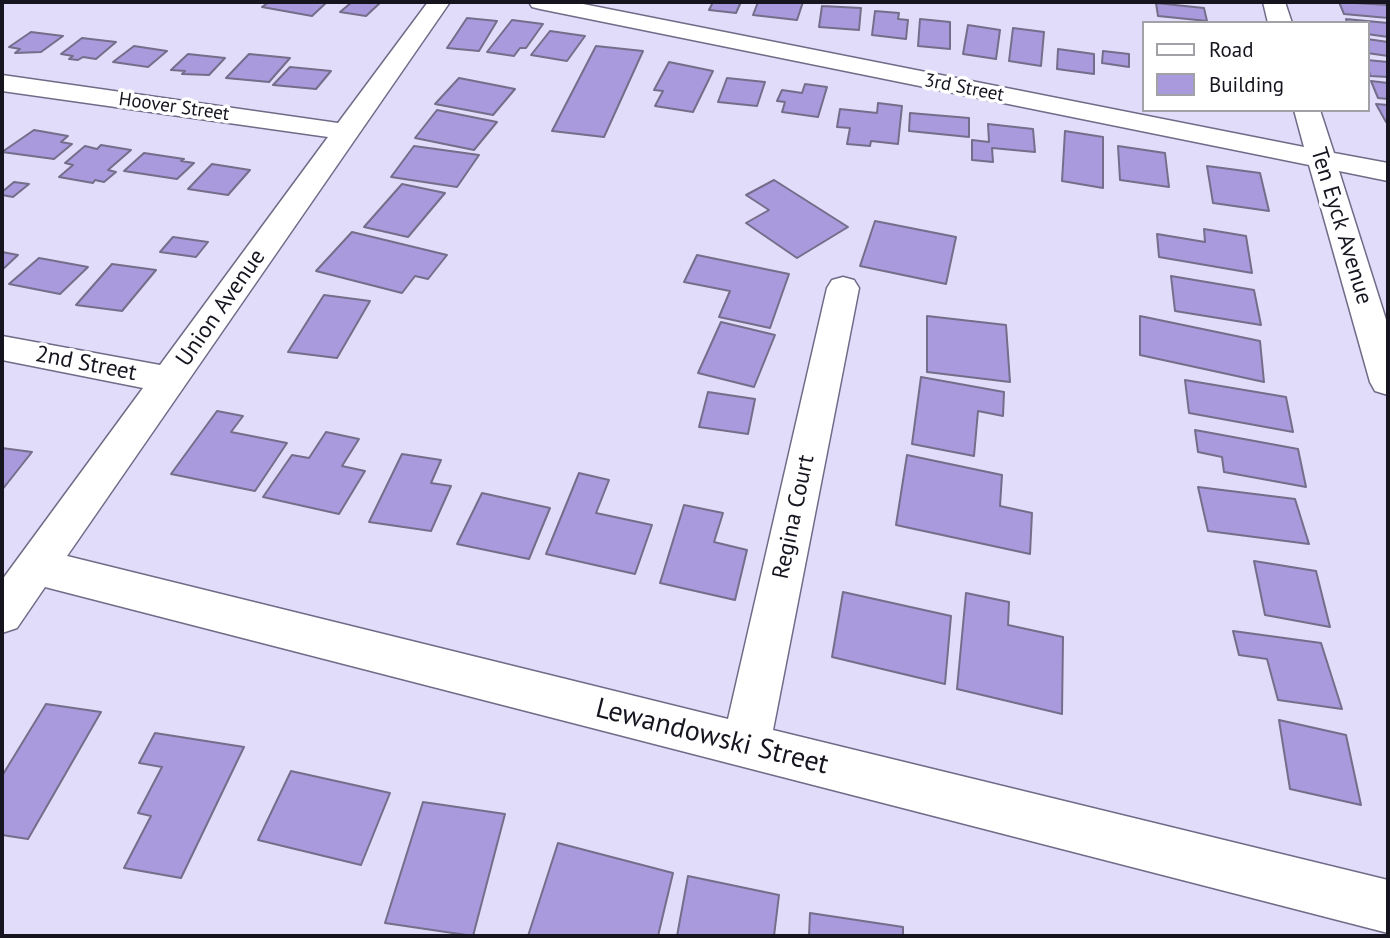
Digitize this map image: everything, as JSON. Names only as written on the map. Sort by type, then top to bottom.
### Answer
[{"type":"street","name":"Union Avenue","points":[[2,614],[439,2]]},
{"type":"street","name":"3rd Street","points":[[540,2],[1388,172]]},
{"type":"street","points":[[1274,2],[1279,21]]},
{"type":"street","name":"Hoover Street","points":[[2,83],[347,132]]},
{"type":"street","name":"Ten Eyck Avenue","points":[[1308,112],[1388,382]]},
{"type":"street","name":"Regina Court","points":[[746,746],[843,288]]},
{"type":"street","name":"2nd Street","points":[[2,348],[170,380]]},
{"type":"street","name":"Lewandowski Street","points":[[36,567],[1388,907]]},
{"type":"building","points":[[269,2],[327,2],[312,16],[262,7]]},
{"type":"building","points":[[352,2],[381,2],[366,16],[340,12]]},
{"type":"building","points":[[713,2],[741,2],[736,13],[709,10]]},
{"type":"building","points":[[758,2],[803,2],[797,20],[753,15]]},
{"type":"building","points":[[1339,2],[1388,5],[1388,18],[1344,14]]},
{"type":"building","points":[[1156,3],[1204,8],[1207,21],[1158,16]]},
{"type":"building","points":[[822,6],[861,8],[859,30],[819,27]]},
{"type":"building","points":[[875,11],[899,13],[898,19],[908,20],[906,39],[872,35]]},
{"type":"building","points":[[467,18],[497,21],[479,51],[447,48]]},
{"type":"building","points":[[920,19],[950,22],[950,49],[918,46]]},
{"type":"building","points":[[512,20],[543,24],[526,48],[520,48],[514,56],[487,52]]},
{"type":"building","points":[[1369,21],[1388,23],[1388,37],[1369,34]]},
{"type":"building","points":[[968,25],[1000,30],[996,59],[963,54]]},
{"type":"building","points":[[1013,28],[1044,32],[1041,66],[1009,61]]},
{"type":"building","points":[[550,31],[585,36],[567,61],[531,55]]},
{"type":"building","points":[[31,32],[63,36],[41,52],[15,53],[20,49],[9,47]]},
{"type":"building","points":[[82,38],[116,42],[96,59],[69,59],[73,56],[61,54]]},
{"type":"building","points":[[1369,39],[1388,42],[1388,56],[1369,53]]},
{"type":"building","points":[[134,46],[167,51],[148,67],[113,62]]},
{"type":"building","points":[[596,46],[643,51],[604,137],[552,131]]},
{"type":"building","points":[[1058,49],[1094,54],[1094,74],[1057,69]]},
{"type":"building","points":[[1103,51],[1129,54],[1129,67],[1102,63]]},
{"type":"building","points":[[188,54],[225,58],[209,75],[182,74],[185,71],[171,70]]},
{"type":"building","points":[[249,54],[290,58],[269,82],[226,78]]},
{"type":"building","points":[[1369,60],[1388,62],[1388,77],[1370,76]]},
{"type":"building","points":[[669,62],[713,71],[693,112],[655,106],[663,91],[654,90]]},
{"type":"building","points":[[290,67],[331,71],[316,89],[273,85]]},
{"type":"building","points":[[459,78],[515,89],[493,115],[435,104]]},
{"type":"building","points":[[727,78],[765,82],[757,106],[718,102]]},
{"type":"building","points":[[1371,81],[1388,83],[1388,99],[1378,98]]},
{"type":"building","points":[[805,84],[827,87],[818,117],[782,112],[785,102],[777,101],[782,90],[802,93]]},
{"type":"building","points":[[878,103],[902,106],[898,144],[871,141],[870,146],[847,144],[850,128],[837,127],[840,109],[877,113]]},
{"type":"building","points":[[1376,104],[1388,105],[1388,122],[1386,122]]},
{"type":"building","points":[[437,110],[497,122],[474,150],[415,138]]},
{"type":"building","points":[[910,113],[969,118],[969,137],[909,131]]},
{"type":"building","points":[[988,124],[1033,129],[1035,152],[992,148],[993,162],[972,160],[972,140],[989,142]]},
{"type":"building","points":[[34,130],[68,136],[61,142],[72,144],[54,159],[2,152]]},
{"type":"building","points":[[1065,131],[1103,137],[1103,188],[1062,181]]},
{"type":"building","points":[[101,145],[131,150],[108,170],[116,172],[104,182],[95,180],[93,183],[59,177],[73,165],[65,163],[85,146],[97,149]]},
{"type":"building","points":[[414,146],[479,155],[457,187],[391,177]]},
{"type":"building","points":[[1118,146],[1165,153],[1169,187],[1120,180]]},
{"type":"building","points":[[144,153],[194,163],[177,179],[124,171]]},
{"type":"building","points":[[212,164],[250,170],[228,195],[188,189]]},
{"type":"building","points":[[1207,166],[1260,173],[1269,211],[1213,203]]},
{"type":"building","points":[[774,180],[848,227],[797,258],[746,223],[769,210],[746,195]]},
{"type":"building","points":[[14,182],[29,184],[13,197],[2,195],[2,192]]},
{"type":"building","points":[[402,184],[445,193],[408,237],[364,227]]},
{"type":"building","points":[[875,221],[956,237],[946,284],[860,266]]},
{"type":"building","points":[[1204,229],[1246,236],[1252,273],[1159,257],[1157,234],[1205,242]]},
{"type":"building","points":[[352,232],[447,255],[428,279],[415,276],[402,293],[316,271]]},
{"type":"building","points":[[173,237],[208,242],[196,257],[160,252]]},
{"type":"building","points":[[2,252],[18,255],[2,270]]},
{"type":"building","points":[[697,255],[789,274],[770,328],[719,317],[730,291],[684,282]]},
{"type":"building","points":[[39,258],[88,267],[60,294],[9,284]]},
{"type":"building","points":[[112,264],[156,270],[122,311],[76,305]]},
{"type":"building","points":[[1171,276],[1254,290],[1261,325],[1175,311]]},
{"type":"building","points":[[324,295],[370,301],[337,358],[288,352]]},
{"type":"building","points":[[927,316],[1006,325],[1010,382],[927,372]]},
{"type":"building","points":[[1140,316],[1260,341],[1264,382],[1140,355]]},
{"type":"building","points":[[721,322],[775,335],[754,387],[698,373]]},
{"type":"building","points":[[921,377],[1004,392],[1003,416],[978,411],[974,456],[912,444]]},
{"type":"building","points":[[1185,380],[1286,397],[1293,432],[1189,413]]},
{"type":"building","points":[[708,392],[755,399],[748,434],[699,427]]},
{"type":"building","points":[[217,411],[243,416],[231,432],[287,443],[255,491],[171,474]]},
{"type":"building","points":[[1195,430],[1298,449],[1306,487],[1224,472],[1222,457],[1198,452]]},
{"type":"building","points":[[326,432],[359,439],[342,466],[365,471],[339,514],[263,497],[292,455],[309,458]]},
{"type":"building","points":[[2,448],[32,452],[2,490]]},
{"type":"building","points":[[402,454],[441,460],[431,483],[451,486],[431,531],[369,522]]},
{"type":"building","points":[[907,455],[1002,475],[1000,506],[1032,513],[1030,554],[896,525]]},
{"type":"building","points":[[579,473],[609,480],[596,513],[652,525],[635,574],[546,554]]},
{"type":"building","points":[[1198,487],[1295,499],[1309,544],[1208,531]]},
{"type":"building","points":[[482,493],[550,508],[529,559],[457,544]]},
{"type":"building","points":[[684,505],[723,513],[714,542],[747,550],[735,600],[660,583]]},
{"type":"building","points":[[1254,561],[1316,571],[1330,627],[1265,615]]},
{"type":"building","points":[[843,592],[951,616],[945,684],[832,657]]},
{"type":"building","points":[[966,593],[1009,602],[1008,625],[1063,637],[1062,714],[957,689]]},
{"type":"building","points":[[1233,631],[1321,643],[1342,709],[1278,700],[1267,659],[1239,655]]},
{"type":"building","points":[[46,704],[101,712],[28,839],[2,835],[2,776]]},
{"type":"building","points":[[1279,720],[1346,735],[1361,805],[1290,789]]},
{"type":"building","points":[[155,733],[244,747],[181,878],[124,868],[151,816],[138,813],[162,767],[139,763]]},
{"type":"building","points":[[291,771],[390,793],[361,865],[258,840]]},
{"type":"building","points":[[423,802],[505,814],[473,936],[385,923]]},
{"type":"building","points":[[558,843],[673,873],[658,936],[528,936]]},
{"type":"building","points":[[688,876],[779,895],[774,936],[677,936]]},
{"type":"building","points":[[810,913],[903,927],[903,936],[809,936]]}]
